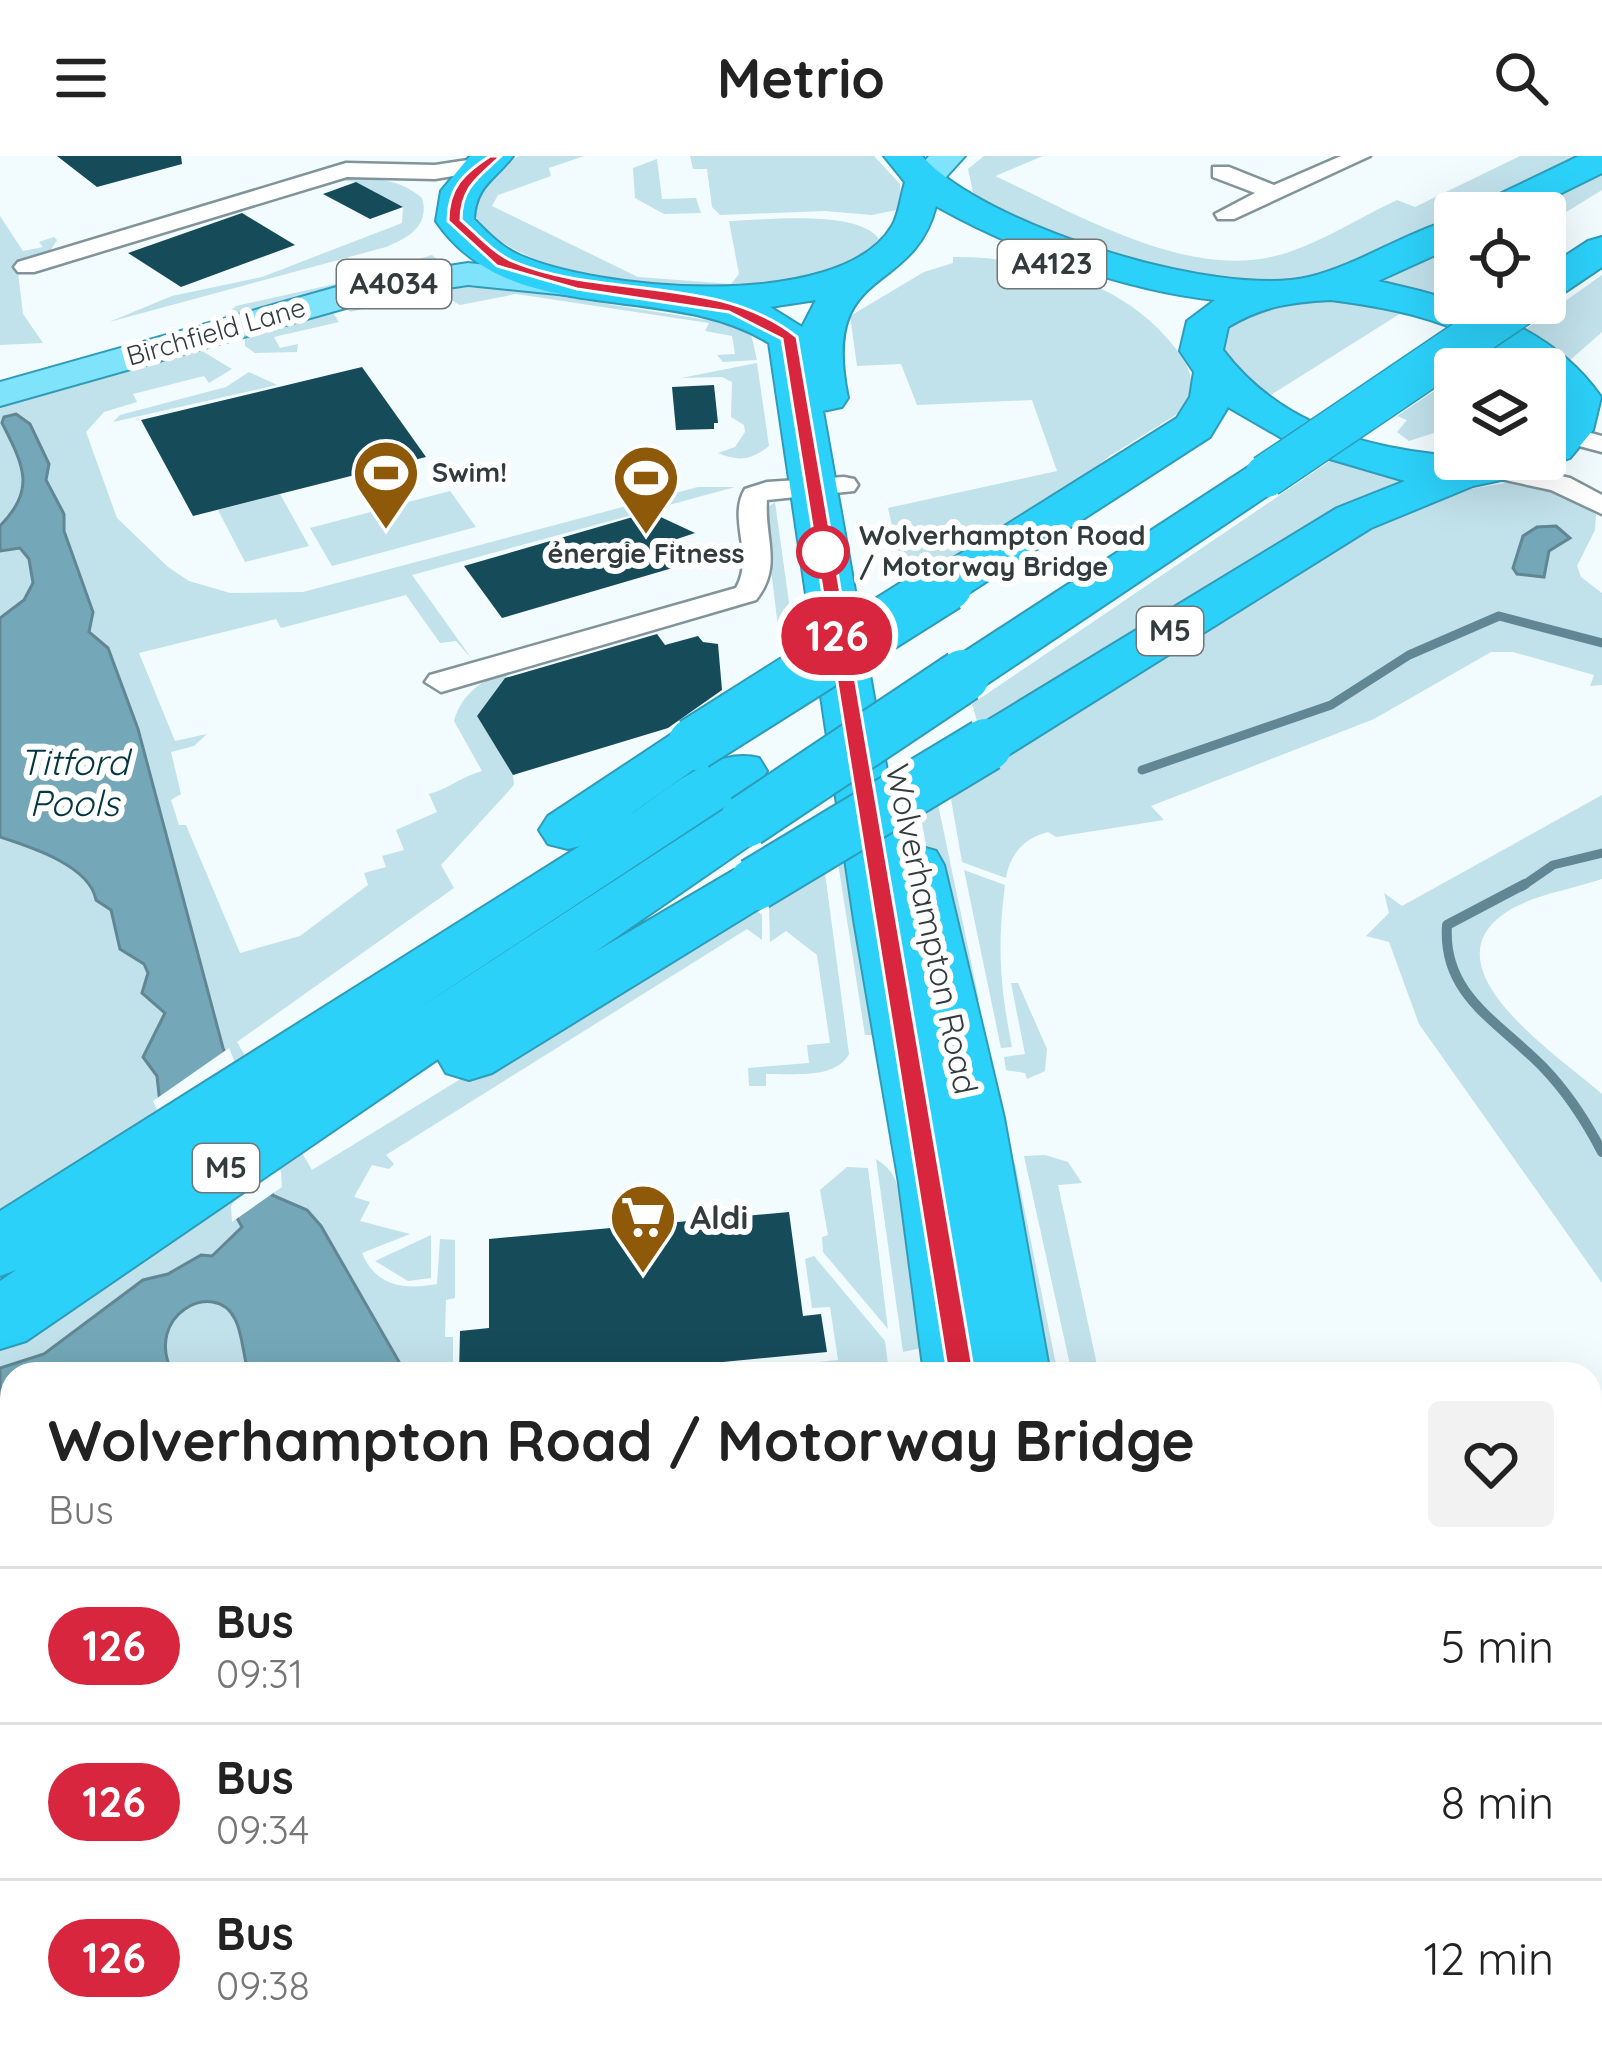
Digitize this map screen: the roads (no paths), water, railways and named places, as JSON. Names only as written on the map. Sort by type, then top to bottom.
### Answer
[{"type":"highway","points":[[961,205],[952,176],[965,156]]},
{"type":"highway","points":[[1534,192],[1602,159]]},
{"type":"highway","points":[[454,211],[467,177],[488,160]]},
{"type":"highway","name":"A4123","points":[[925,169],[961,205],[1011,232],[1167,279],[1208,289],[1354,291],[1414,302],[1524,348]]},
{"type":"highway","name":"A4123","points":[[870,268],[913,227],[925,169]]},
{"type":"highway","name":"A4123","points":[[454,211],[502,263],[577,285],[700,302],[780,296],[953,249],[1039,261],[1141,297],[1248,404],[1351,453],[1403,466],[1434,462]]},
{"type":"highway","points":[[1566,240],[1599,231]]},
{"type":"highway","points":[[1566,265],[1599,231]]},
{"type":"highway","points":[[1279,291],[1353,278],[1434,241]]},
{"type":"highway","name":"Wolverhampton Road","points":[[870,268],[826,314],[817,353],[828,486],[945,1114],[1010,1362]]},
{"type":"highway","name":"A4123","points":[[1207,363],[1208,321],[1227,305],[1279,291]]},
{"type":"highway","name":"Wolverhampton Road","points":[[700,302],[755,316],[789,337],[952,1012],[937,1063],[945,1114]]},
{"type":"highway","name":"M5","points":[[1244,467],[1434,323]]},
{"type":"highway","name":"M5","points":[[0,1319],[207,1181],[434,1000],[726,779],[954,631],[1486,324]]},
{"type":"highway","points":[[1566,409],[1602,356]]},
{"type":"highway","name":"M5","points":[[434,1000],[726,779],[954,631],[1194,428],[1212,397],[1207,363]]},
{"type":"highway","name":"M5","points":[[0,1247],[141,1154],[434,1000],[755,884],[1354,518],[1446,480]]},
{"type":"highway","points":[[945,1114],[952,1128],[976,1296],[957,1349]]},
{"type":"main road","name":"Birchfield Lane","points":[[0,371],[379,263],[423,247],[454,211]]},
{"type":"main road","name":"Birchfield Lane","points":[[0,394],[378,286],[469,274],[577,285]]},
{"type":"street","points":[[1226,214],[1359,156]]},
{"type":"street","points":[[26,267],[330,174],[365,169],[435,172],[488,160]]},
{"type":"street","points":[[330,174],[364,172],[429,186],[454,211]]},
{"type":"street","points":[[1221,172],[1275,193]]},
{"type":"street","points":[[1566,464],[1602,493]]},
{"type":"street","points":[[1558,480],[1602,506]]},
{"type":"street","points":[[441,682],[746,594],[757,584],[759,572],[751,504],[755,495],[828,486]]},
{"type":"water","name":"Titford Pools","points":[[16,414],[30,424],[49,464],[46,480],[64,514],[64,531],[93,612],[89,632],[108,648],[138,729],[223,1048],[275,1173],[272,1195],[307,1210],[321,1226],[399,1362],[246,1362],[235,1319],[213,1302],[185,1309],[174,1320],[167,1335],[169,1362],[19,1362],[44,1354],[143,1280],[168,1274],[201,1255],[212,1256],[242,1227],[237,1218],[246,1195],[160,1104],[157,1076],[143,1057],[165,1013],[142,993],[148,973],[144,964],[120,949],[111,910],[96,900],[83,877],[71,868],[0,837],[0,618],[24,600],[33,583],[29,559],[20,548],[0,551],[0,526],[19,500],[23,477],[2,423],[4,417]]},
{"type":"water","points":[[1556,526],[1570,538],[1549,551],[1544,577],[1517,574],[1513,568],[1523,536],[1537,527]]},
{"type":"waterway","points":[[1142,770],[1331,705],[1409,655],[1499,616],[1602,643]]},
{"type":"waterway","points":[[1521,887],[1553,865],[1602,853]]},
{"type":"waterway","points":[[1525,884],[1447,925],[1454,970],[1477,1005],[1560,1086],[1602,1152]]},
{"type":"place","name":"Swim!","points":[[386,532]]},
{"type":"place","name":"énergie Fitness","points":[[646,537]]},
{"type":"place","name":"Wolverhampton Road / Motorway Bridge","points":[[823,552]]},
{"type":"place","name":"Aldi","points":[[643,1276]]}]
